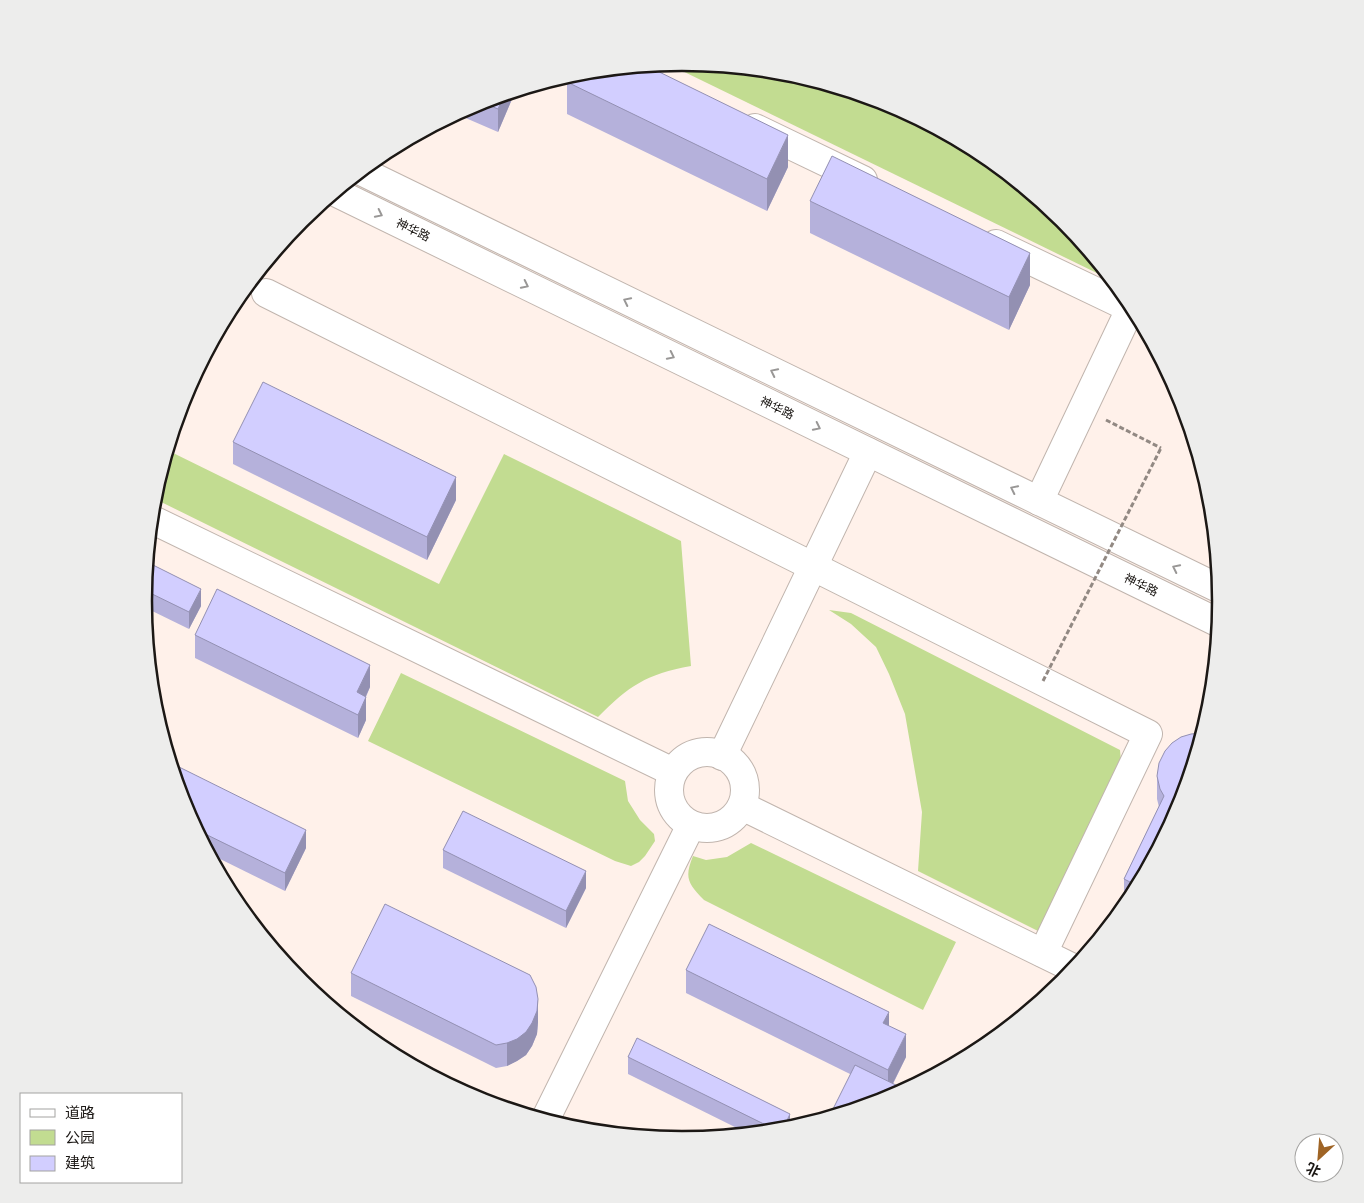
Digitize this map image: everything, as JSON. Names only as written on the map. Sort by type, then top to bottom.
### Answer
[{"type":"main road","points":[[737,119],[889,192]]},
{"type":"main road","points":[[368,174],[1212,585]]},
{"type":"main road","name":"神华路","points":[[342,195],[1211,619]]},
{"type":"main road","points":[[978,235],[1119,301]]},
{"type":"main road","points":[[266,293],[1148,734],[1043,953]]},
{"type":"main road","points":[[1039,501],[1128,314]]},
{"type":"main road","points":[[722,756],[868,452]]},
{"type":"main road","points":[[158,521],[673,772]]},
{"type":"main road","points":[[705,752],[718,753],[730,759],[739,768],[744,780],[746,794],[738,814],[732,820],[716,828],[703,829],[691,825],[681,818],[673,808],[669,796],[669,784],[673,772],[681,762],[692,755],[705,752]]},
{"type":"main road","points":[[742,806],[1067,965]]},
{"type":"main road","points":[[547,1114],[691,825]]},
{"type":"path","points":[[1043,681],[1161,448],[1083,408]]},
{"type":"green space","points":[[682,71],[717,72],[785,81],[852,99],[917,126],[947,142],[1005,181],[1057,227],[1099,274]]},
{"type":"green space","points":[[173,453],[439,584],[504,454],[681,541],[691,666],[662,673],[639,683],[619,697],[598,717],[161,502]]},
{"type":"green space","points":[[829,610],[851,613],[1120,750],[1121,761],[1038,931],[918,871],[922,812],[905,714],[876,647],[851,624]]},
{"type":"green space","points":[[401,673],[625,781],[628,801],[640,820],[654,834],[655,841],[645,856],[631,866],[615,861],[368,741]]},
{"type":"green space","points":[[751,843],[956,942],[923,1010],[704,900],[689,880],[688,875],[693,856],[706,860],[727,857]]},
{"type":"building","points":[[659,72],[788,135],[767,179],[570,83],[613,76]]},
{"type":"building","points":[[500,104],[498,109],[492,107]]},
{"type":"building","points":[[832,156],[1030,253],[1009,297],[810,201]]},
{"type":"building","points":[[263,382],[456,477],[427,537],[233,442]]},
{"type":"building","points":[[153,565],[201,589],[189,612],[152,594]]},
{"type":"building","points":[[217,589],[370,665],[357,692],[366,697],[358,715],[195,635]]},
{"type":"building","points":[[1195,734],[1172,804],[1158,836],[1131,883],[1124,879],[1164,796],[1157,776],[1159,763],[1165,751],[1172,743],[1181,737]]},
{"type":"building","points":[[178,767],[306,830],[285,873],[205,834]]},
{"type":"building","points":[[463,811],[586,871],[566,911],[443,850]]},
{"type":"building","points":[[385,904],[530,975],[536,987],[538,999],[537,1011],[526,1032],[517,1039],[496,1045],[351,973]]},
{"type":"building","points":[[709,924],[889,1012],[883,1023],[906,1034],[888,1070],[686,970]]},
{"type":"building","points":[[637,1038],[790,1114],[786,1122],[766,1125],[628,1057]]},
{"type":"building","points":[[855,1065],[897,1086],[852,1104],[833,1110]]}]
